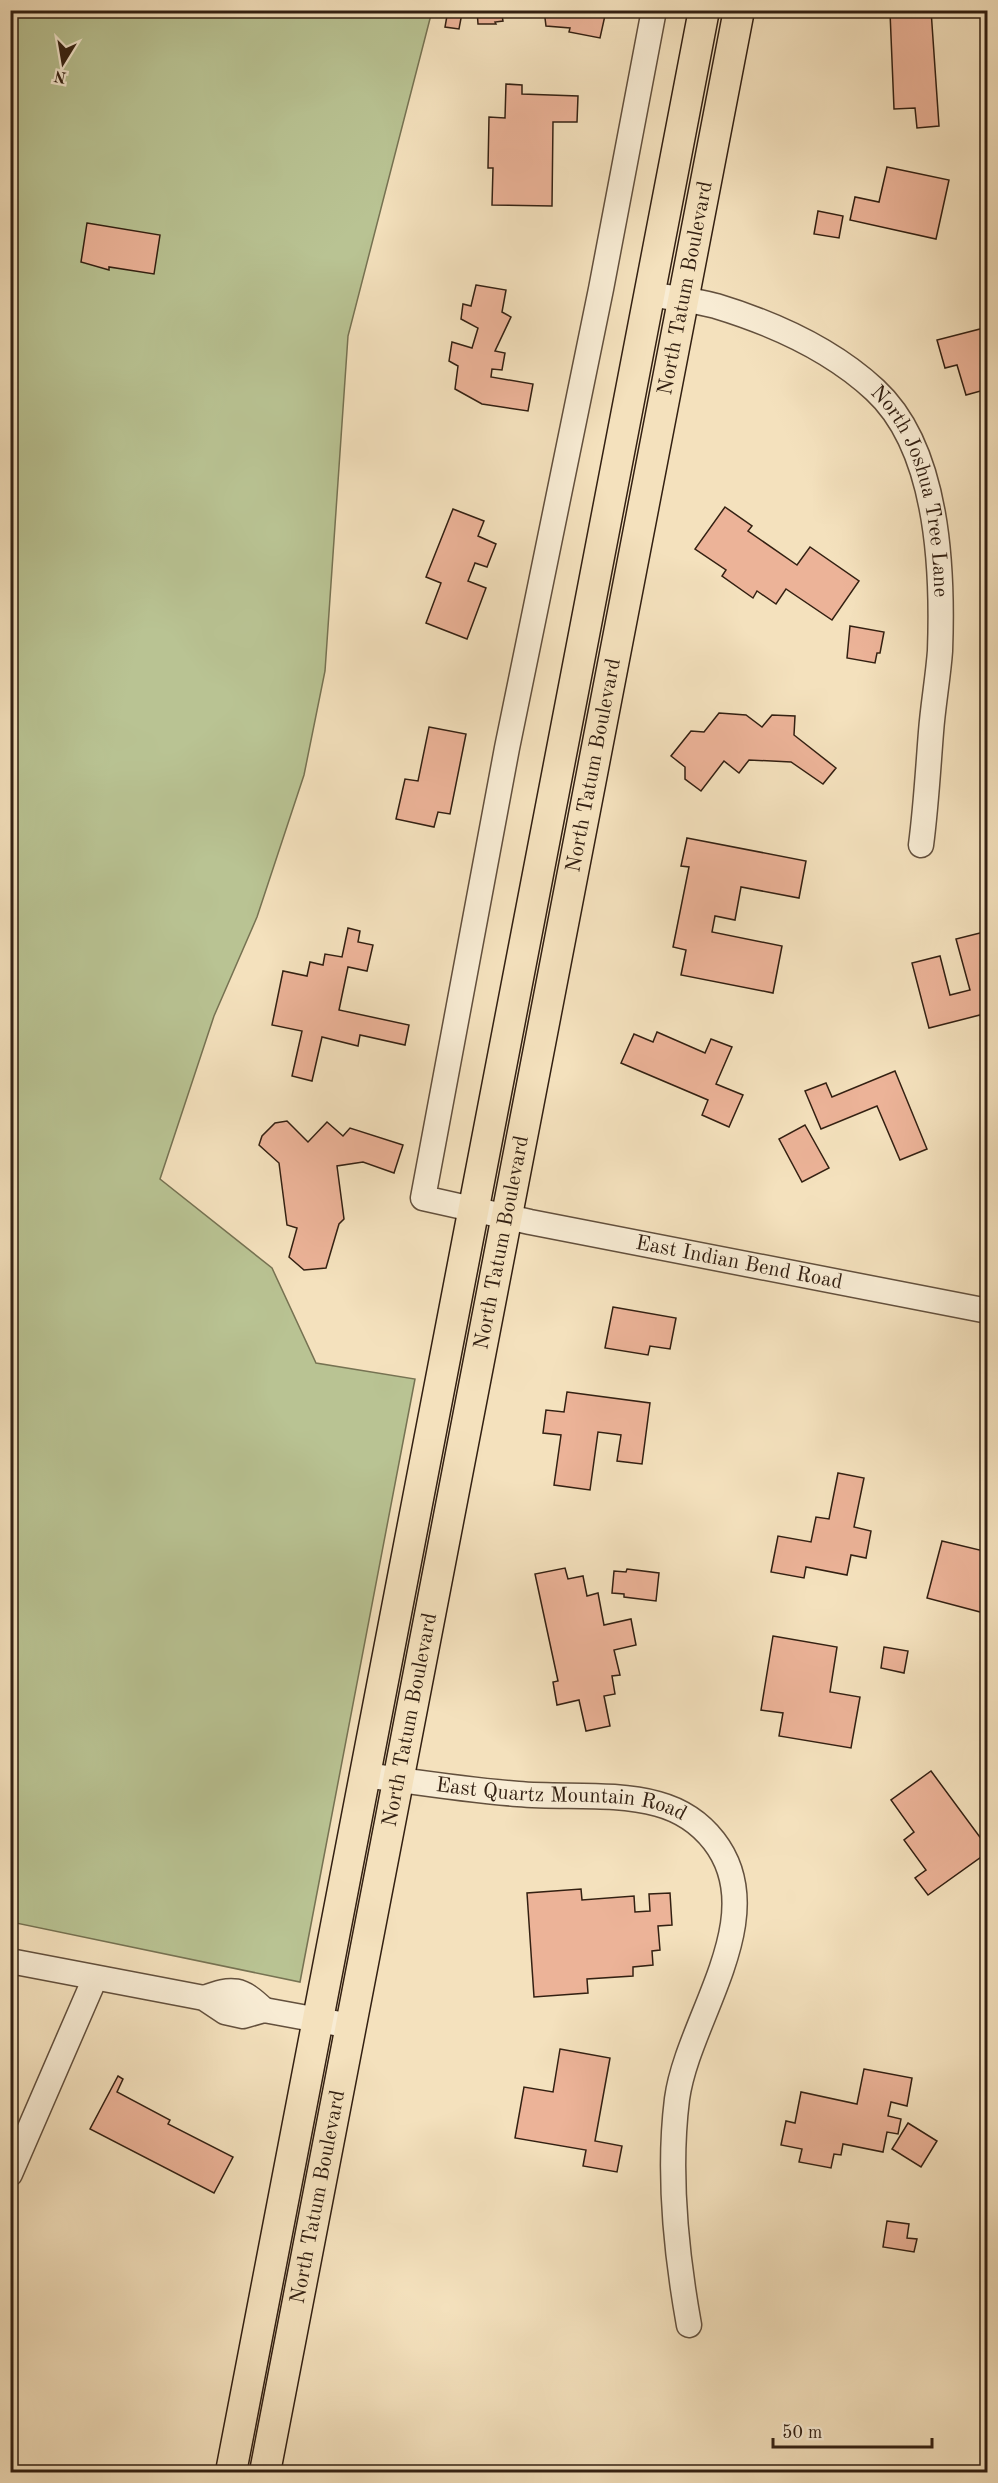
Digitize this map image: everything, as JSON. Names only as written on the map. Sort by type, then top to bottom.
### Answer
[{"type":"main road","name":"North Tatum Boulevard","points":[[266,2472],[398,1780],[490,1213],[649,294],[704,10]]},
{"type":"main road","name":"North Tatum Boulevard","points":[[231,2472],[365,1775],[490,1213],[683,300],[739,10]]},
{"type":"street","name":"North Tatum Boulevard","points":[[490,1213],[423,1198],[507,748],[601,289],[654,10]]},
{"type":"street","name":"North Joshua Tree Lane","points":[[649,294],[713,305],[739,314],[826,353],[876,391],[896,415],[914,450],[929,490],[940,608],[940,653],[931,732],[928,795],[921,845]]},
{"type":"street","name":"East Indian Bend Road","points":[[490,1213],[987,1311]]},
{"type":"street","name":"East Quartz Mountain Road","points":[[365,1775],[517,1794],[634,1799],[660,1804],[687,1816],[708,1833],[722,1852],[730,1869],[736,1908],[732,1934],[686,2061],[678,2097],[672,2153],[682,2284],[689,2325]]},
{"type":"street","points":[[10,1961],[204,1998],[225,2012],[243,2016],[264,2010],[351,2026]]},
{"type":"street","points":[[10,2174],[95,1978]]},
{"type":"green space","points":[[11,11],[432,11],[348,336],[325,671],[304,775],[257,917],[214,1016],[160,1179],[272,1268],[316,1363],[415,1379],[300,1982],[11,1922]]},
{"type":"building","points":[[448,10],[462,13],[459,29],[445,27]]},
{"type":"building","points":[[477,10],[501,10],[503,21],[495,22],[496,24],[478,24]]},
{"type":"building","points":[[544,10],[606,11],[600,38],[569,32],[570,28],[546,26]]},
{"type":"building","points":[[931,10],[939,126],[917,128],[915,108],[894,109],[890,12]]},
{"type":"building","points":[[506,84],[522,85],[522,94],[578,96],[577,122],[553,122],[552,206],[492,205],[493,168],[488,168],[489,117],[505,118]]},
{"type":"building","points":[[887,167],[949,180],[936,239],[850,220],[855,197],[879,202]]},
{"type":"building","points":[[818,211],[843,216],[839,238],[814,234]]},
{"type":"building","points":[[87,223],[160,235],[154,274],[109,267],[109,270],[81,262]]},
{"type":"building","points":[[476,285],[506,290],[502,312],[511,317],[495,351],[505,353],[502,370],[492,369],[491,377],[533,384],[528,411],[482,404],[455,389],[458,366],[449,361],[452,342],[472,348],[478,328],[461,319],[463,304],[471,306]]},
{"type":"building","points":[[984,328],[988,339],[988,389],[966,395],[957,365],[945,368],[937,340]]},
{"type":"building","points":[[725,507],[752,526],[748,531],[797,565],[810,547],[859,581],[832,620],[786,589],[776,604],[757,591],[753,598],[722,576],[726,570],[695,549]]},
{"type":"building","points":[[453,509],[484,521],[478,536],[496,544],[487,567],[475,563],[468,581],[486,588],[467,639],[426,623],[441,583],[426,577]]},
{"type":"building","points":[[850,626],[884,632],[880,653],[877,653],[875,663],[847,658]]},
{"type":"building","points":[[719,713],[746,715],[762,727],[772,715],[795,716],[794,735],[836,768],[823,784],[791,762],[749,760],[739,773],[724,761],[701,791],[685,779],[685,767],[671,756],[691,731],[704,732]]},
{"type":"building","points":[[429,727],[466,734],[450,814],[438,812],[434,827],[396,819],[405,779],[418,781]]},
{"type":"building","points":[[687,838],[806,861],[799,898],[741,887],[735,920],[715,916],[712,932],[782,946],[773,993],[681,975],[686,950],[673,947],[689,867],[681,866]]},
{"type":"building","points":[[348,928],[360,931],[358,942],[373,945],[367,971],[348,967],[339,1010],[409,1025],[405,1045],[360,1035],[358,1046],[322,1037],[312,1081],[292,1076],[302,1031],[272,1025],[283,971],[307,976],[310,962],[323,965],[325,954],[342,957]]},
{"type":"building","points":[[988,931],[988,1039],[980,1015],[929,1028],[912,963],[940,956],[950,995],[970,990],[956,939]]},
{"type":"building","points":[[657,1032],[705,1053],[711,1039],[732,1047],[716,1084],[743,1095],[729,1127],[702,1115],[708,1100],[621,1063],[634,1034],[653,1042]]},
{"type":"building","points":[[895,1071],[927,1149],[900,1160],[877,1106],[821,1129],[805,1091],[826,1083],[832,1097]]},
{"type":"building","points":[[287,1121],[308,1142],[327,1122],[343,1136],[350,1128],[403,1145],[394,1173],[363,1162],[337,1166],[344,1219],[339,1224],[326,1268],[304,1270],[289,1257],[297,1228],[287,1225],[279,1163],[259,1145],[262,1136],[275,1123]]},
{"type":"building","points":[[805,1125],[829,1168],[802,1182],[779,1139]]},
{"type":"building","points":[[613,1307],[676,1318],[670,1349],[650,1346],[648,1355],[605,1348]]},
{"type":"building","points":[[567,1392],[650,1403],[642,1464],[617,1461],[621,1435],[598,1432],[590,1490],[554,1485],[561,1435],[543,1433],[546,1410],[564,1412]]},
{"type":"building","points":[[838,1473],[864,1478],[854,1527],[871,1531],[866,1558],[851,1555],[847,1575],[806,1567],[804,1578],[771,1572],[778,1536],[811,1542],[816,1517],[829,1519]]},
{"type":"building","points":[[942,1541],[988,1552],[988,1600],[984,1613],[927,1598]]},
{"type":"building","points":[[565,1568],[568,1579],[583,1576],[587,1596],[598,1593],[604,1625],[631,1619],[636,1645],[614,1650],[620,1675],[612,1676],[615,1694],[604,1696],[610,1726],[586,1731],[579,1700],[557,1705],[553,1682],[558,1681],[535,1574]]},
{"type":"building","points":[[627,1569],[659,1573],[656,1601],[612,1593],[614,1571],[626,1572]]},
{"type":"building","points":[[773,1636],[837,1647],[830,1692],[860,1697],[851,1748],[779,1736],[783,1713],[761,1710]]},
{"type":"building","points":[[884,1647],[908,1651],[904,1673],[881,1668]]},
{"type":"building","points":[[931,1771],[988,1848],[988,1852],[928,1895],[915,1878],[926,1870],[904,1840],[914,1832],[891,1800]]},
{"type":"building","points":[[581,1889],[582,1900],[634,1896],[635,1912],[650,1911],[649,1894],[670,1893],[672,1925],[658,1926],[660,1950],[652,1951],[653,1965],[633,1967],[633,1976],[587,1979],[588,1993],[534,1997],[527,1893]]},
{"type":"building","points":[[560,2049],[610,2058],[595,2141],[622,2146],[617,2172],[583,2166],[586,2150],[515,2138],[524,2087],[553,2092]]},
{"type":"building","points":[[864,2069],[912,2078],[907,2106],[891,2102],[888,2116],[901,2119],[898,2134],[887,2132],[883,2152],[843,2144],[841,2155],[834,2154],[831,2168],[799,2162],[802,2149],[781,2145],[786,2121],[795,2123],[801,2092],[857,2104]]},
{"type":"building","points":[[118,2076],[123,2079],[117,2092],[170,2120],[168,2124],[233,2157],[214,2193],[90,2129]]},
{"type":"building","points":[[908,2123],[937,2141],[921,2167],[892,2149]]},
{"type":"building","points":[[887,2221],[909,2224],[907,2238],[917,2239],[914,2252],[883,2247]]}]
